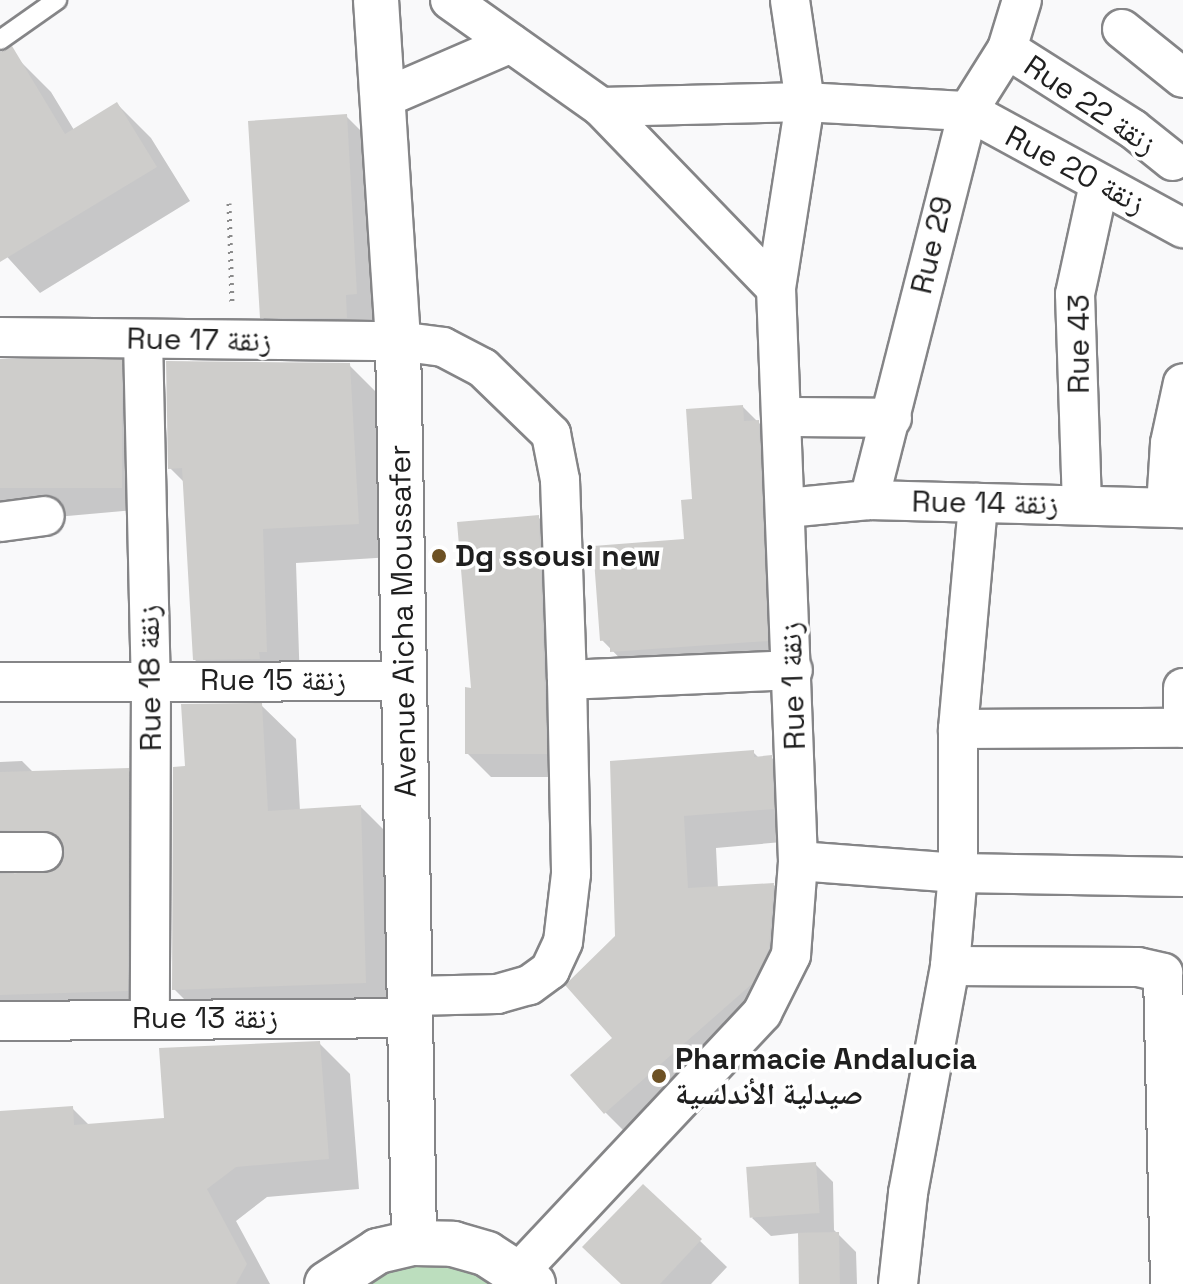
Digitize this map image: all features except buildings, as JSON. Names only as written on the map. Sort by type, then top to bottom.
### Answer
[{"type":"street","name":"Avenue Aicha Moussafer","points":[[376,0],[398,341],[414,1243]]},
{"type":"street","points":[[450,0],[601,107],[776,288]]},
{"type":"street","name":"Rue 1 زنقة","points":[[526,1278],[762,1013],[791,955],[798,861],[787,508],[776,288],[805,102],[790,0]]},
{"type":"street","name":"Rue 29","points":[[869,500],[968,111],[1007,49],[1022,0]]},
{"type":"street","points":[[1122,29],[1183,78]]},
{"type":"street","points":[[384,98],[511,43]]},
{"type":"street","name":"Rue 22 زنقة","points":[[1007,49],[1178,156]]},
{"type":"street","points":[[601,107],[805,102],[968,111]]},
{"type":"street","name":"Rue 20 زنقة","points":[[968,111],[1183,228]]},
{"type":"street","points":[[1143,206],[1178,156]]},
{"type":"street","name":"Rue 43","points":[[1082,505],[1075,294],[1099,184]]},
{"type":"street","name":"Rue 17 زنقة","points":[[0,337],[398,341],[443,347],[483,368],[551,434],[560,480],[567,680]]},
{"type":"street","name":"Rue 18 زنقة","points":[[143,339],[151,680],[150,1017]]},
{"type":"street","points":[[1175,508],[1170,443],[1183,383]]},
{"type":"street","points":[[783,417],[892,418]]},
{"type":"street","name":"Rue 14 زنقة","points":[[787,508],[869,500],[1175,508]]},
{"type":"street","points":[[898,1284],[908,1193],[950,966],[958,873],[958,729],[978,503]]},
{"type":"street","points":[[0,522],[45,516]]},
{"type":"street","points":[[567,680],[793,670]]},
{"type":"street","name":"Rue 13 زنقة","points":[[0,1021],[411,1007],[497,994],[529,985],[550,970],[563,942],[571,874],[567,680]]},
{"type":"street","name":"Rue 15 زنقة","points":[[0,682],[403,681]]},
{"type":"street","points":[[958,729],[1183,728],[1183,688]]},
{"type":"street","points":[[0,852],[43,852]]},
{"type":"street","points":[[798,861],[958,873],[1183,877]]},
{"type":"street","points":[[950,966],[1138,967],[1163,973],[1170,1284]]},
{"type":"street","points":[[327,1284],[378,1251],[414,1243],[453,1244],[487,1254],[526,1278]]},
{"type":"lane","points":[[0,40],[57,0]]},
{"type":"path","points":[[229,203],[233,341]]},
{"type":"green space","points":[[458,1260],[507,1284],[352,1284],[373,1270]]},
{"type":"place","name":"Dg ssousi new","points":[[439,556]]},
{"type":"place","name":"Pharmacie Andalucia صيدلية الأندلسية","points":[[659,1076]]}]
